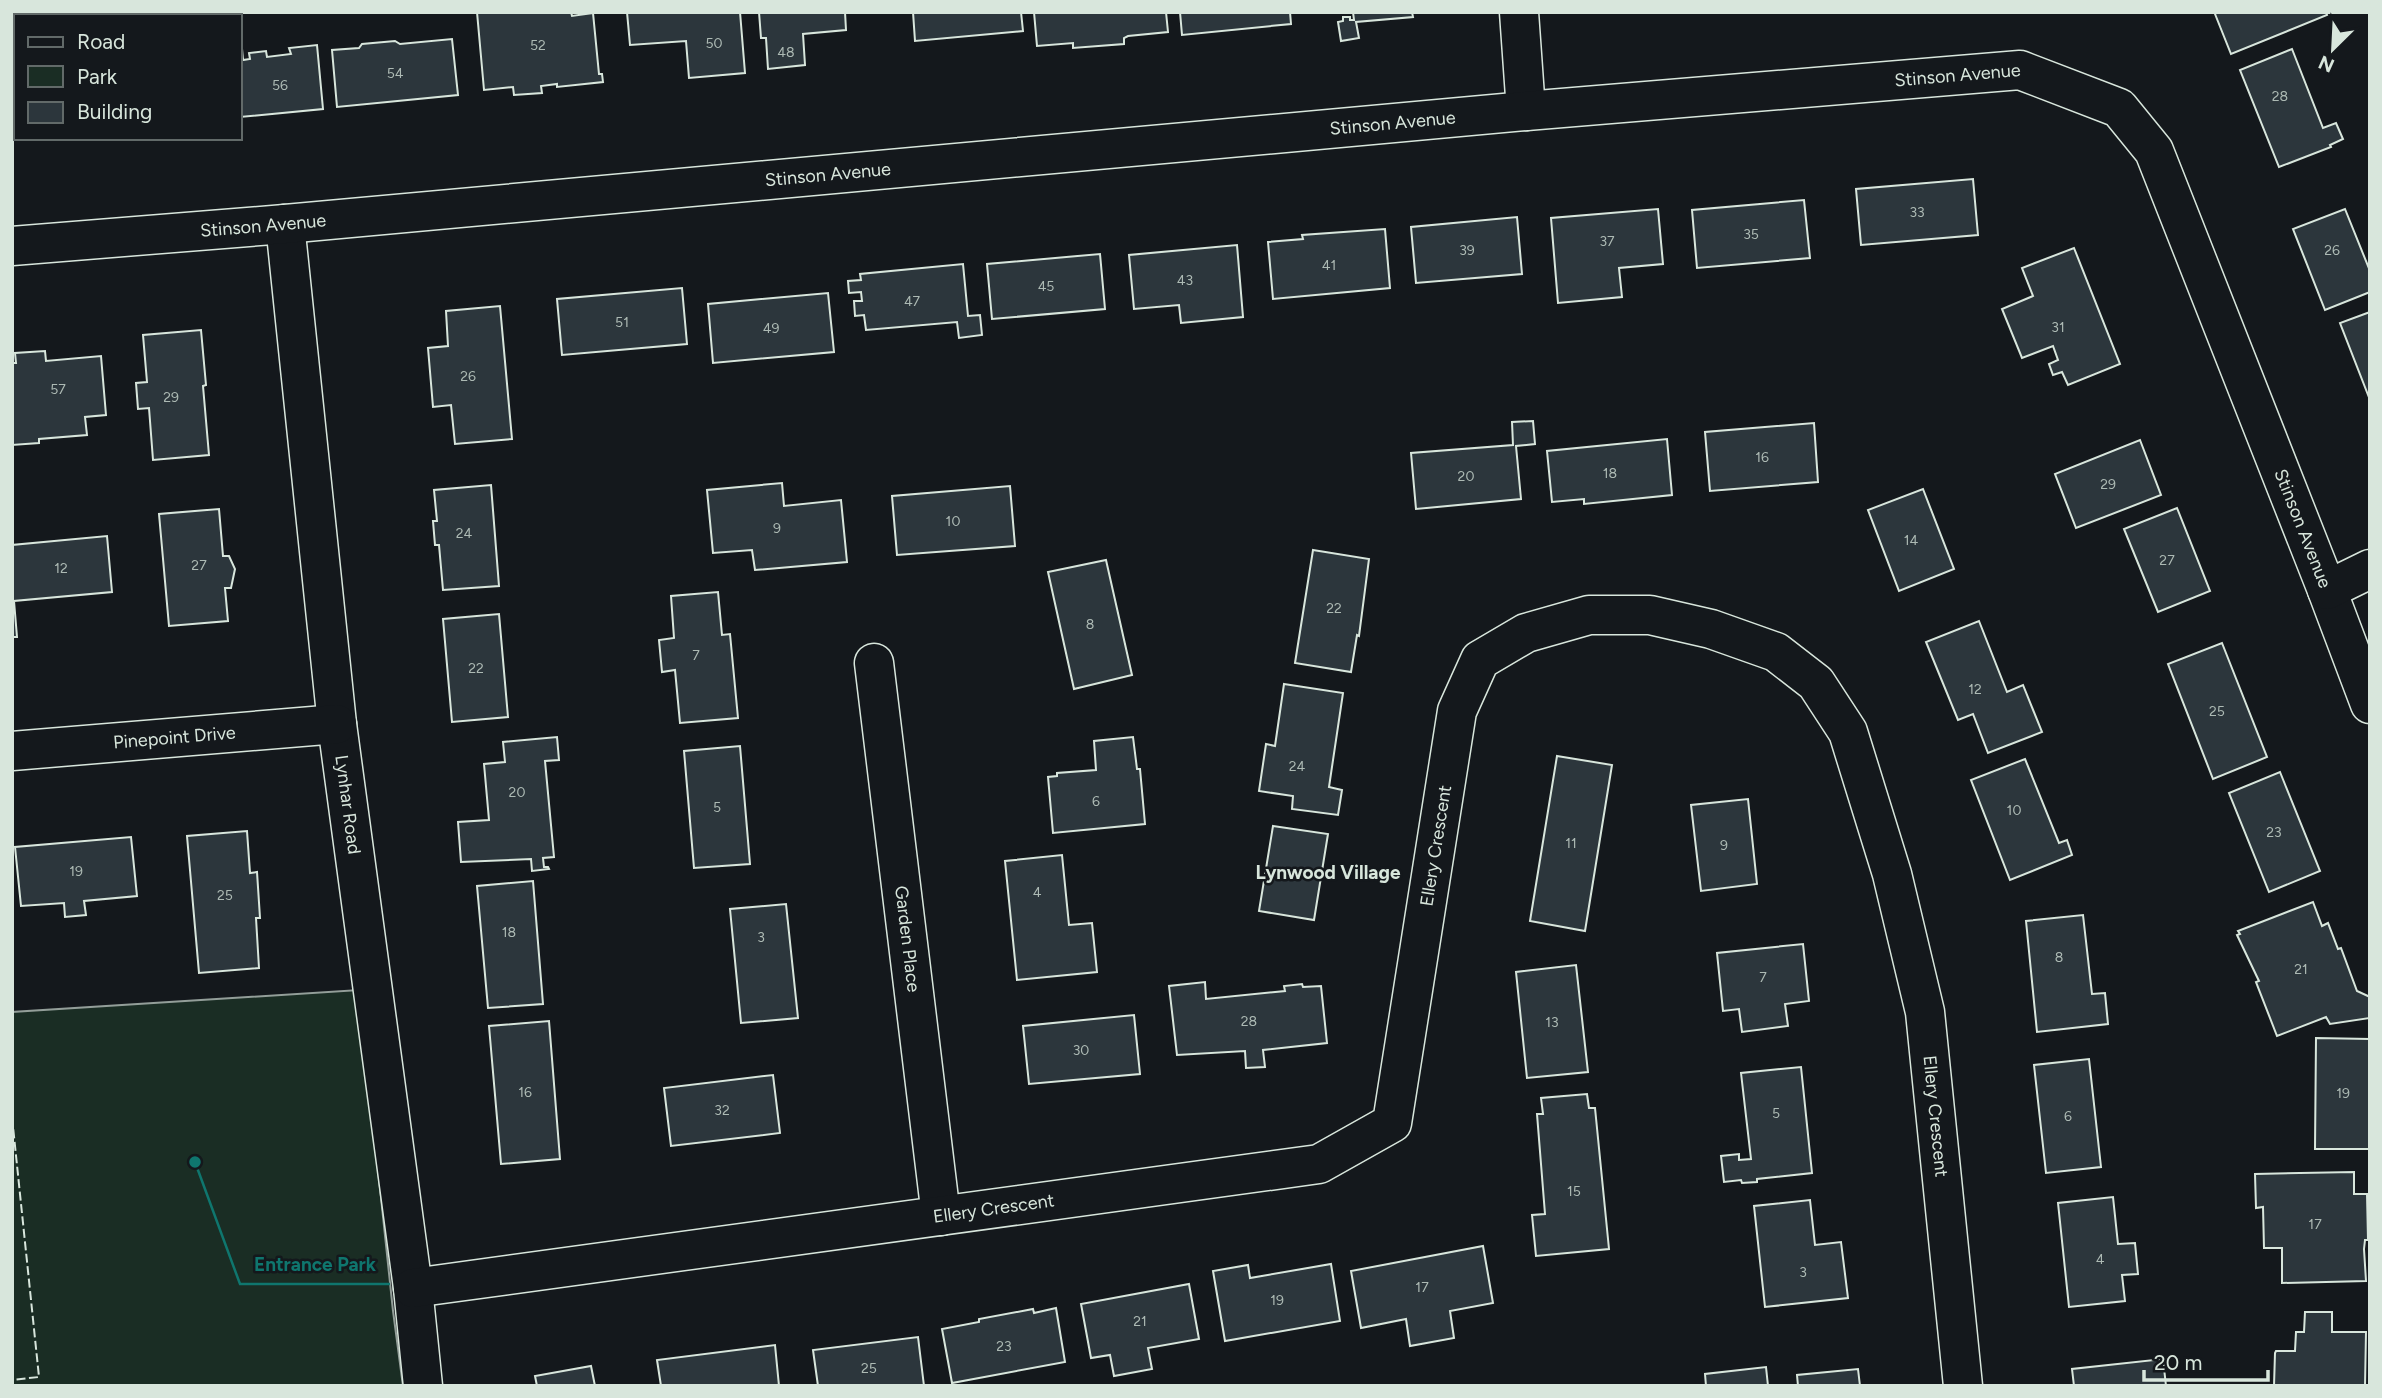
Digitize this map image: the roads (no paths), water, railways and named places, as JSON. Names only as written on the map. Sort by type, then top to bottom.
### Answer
[{"type":"street","points":[[1519,12],[1526,110]]},
{"type":"street","name":"Stinson Avenue","points":[[12,246],[285,225],[1526,110],[2020,70],[2119,108],[2154,151],[2370,704]]},
{"type":"street","name":"Lynhar Road","points":[[285,225],[337,724],[413,1288],[423,1386]]},
{"type":"street","points":[[2327,590],[2370,569]]},
{"type":"street","name":"Ellery Crescent","points":[[413,1288],[1319,1164],[1392,1123],[1457,711],[1480,660],[1526,633],[1589,615],[1650,615],[1712,629],[1776,652],[1816,683],[1848,732],[1892,874],[1925,1012],[1963,1386]]},
{"type":"street","name":"Garden Place","points":[[874,663],[941,1216]]},
{"type":"street","name":"Pinepoint Drive","points":[[12,751],[337,724]]},
{"type":"place","name":"Entrance Park","points":[[195,1162]]},
{"type":"district","name":"Lynwood Village","points":[[1328,872]]}]
